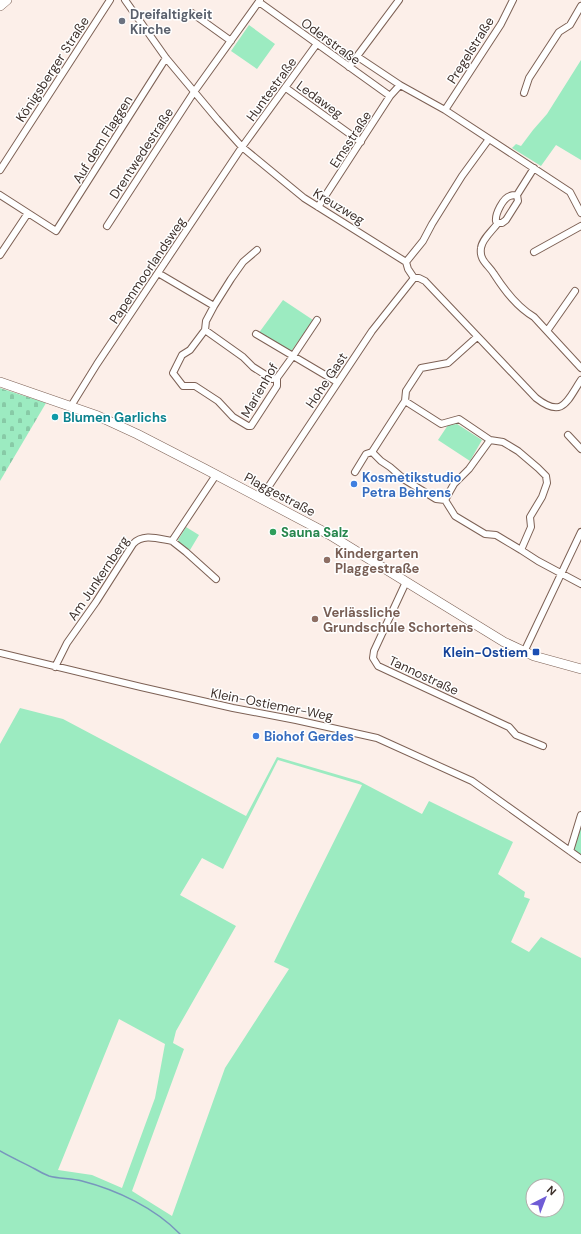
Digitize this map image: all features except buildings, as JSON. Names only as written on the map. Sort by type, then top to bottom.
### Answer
[{"type":"street","points":[[0,6],[7,0]]},
{"type":"street","name":"Königsberger Straße","points":[[0,170],[110,0]]},
{"type":"street","name":"Kreuzweg","points":[[126,0],[166,58],[242,147],[304,198],[406,262]]},
{"type":"street","points":[[349,67],[358,57],[399,0]]},
{"type":"street","name":"Pregelstraße","points":[[445,110],[501,24],[513,0]]},
{"type":"street","name":"Oderstraße","points":[[259,1],[316,45],[390,96]]},
{"type":"street","name":"Drentwedestraße","points":[[107,226],[194,92],[259,1]]},
{"type":"street","points":[[524,93],[529,78],[559,32],[570,24],[581,6]]},
{"type":"street","points":[[192,13],[231,41]]},
{"type":"street","name":"Huntestraße","points":[[242,147],[316,45]]},
{"type":"street","name":"Oderstraße","points":[[358,57],[400,84],[445,110],[570,192],[581,213]]},
{"type":"street","name":"Auf dem Flaggen","points":[[28,213],[56,232],[166,58]]},
{"type":"street","name":"Emsstraße","points":[[318,207],[390,96],[400,84]]},
{"type":"street","name":"Ledaweg","points":[[286,88],[361,142]]},
{"type":"street","points":[[489,139],[458,182],[423,241],[406,262],[408,269],[414,278],[420,278],[425,281],[536,398],[546,406],[556,408],[562,406],[567,402],[581,380]]},
{"type":"street","name":"Papenmoorlandsweg","points":[[71,406],[97,364],[242,147]]},
{"type":"street","points":[[534,168],[517,196],[518,201],[515,207],[506,220],[502,223],[498,223],[484,241],[481,246],[480,255],[506,292],[526,312],[534,317],[581,368]]},
{"type":"street","points":[[0,195],[28,213],[0,255]]},
{"type":"street","points":[[498,223],[495,216],[496,212],[506,198],[510,195],[517,196]]},
{"type":"street","points":[[534,252],[581,226]]},
{"type":"street","name":"Marienhof","points":[[257,250],[243,262],[206,320],[205,330],[190,350],[182,355],[173,373],[183,386],[195,386],[218,401],[233,416],[248,426],[251,426],[277,386],[276,378],[317,320]]},
{"type":"street","points":[[158,273],[214,306]]},
{"type":"street","name":"Hohe Gast","points":[[261,498],[372,331],[414,278]]},
{"type":"street","points":[[547,331],[575,291]]},
{"type":"street","points":[[205,330],[243,357],[253,367],[272,379],[276,378]]},
{"type":"street","name":"Marienhof","points":[[256,334],[337,382]]},
{"type":"street","points":[[355,472],[366,454],[372,452],[405,401],[406,391],[420,368],[448,363],[477,337]]},
{"type":"street","name":"Plaggestraße","points":[[0,382],[98,416],[137,434],[334,537],[486,632],[524,652],[544,660],[581,670]]},
{"type":"street","points":[[405,401],[441,424],[459,419],[490,440],[503,442],[518,451],[546,476],[547,483],[542,497],[530,517],[532,527],[522,550]]},
{"type":"street","points":[[568,435],[581,449]]},
{"type":"street","points":[[444,500],[454,484],[469,469],[490,440]]},
{"type":"street","points":[[372,452],[405,480],[436,499],[444,500],[455,516],[485,534],[496,536],[522,550],[538,561],[581,584]]},
{"type":"street","points":[[216,475],[172,541],[216,579]]},
{"type":"street","points":[[524,652],[581,532]]},
{"type":"street","name":"Am Junkernberg","points":[[55,666],[67,643],[137,539],[143,537],[172,541]]},
{"type":"street","name":"Tannostraße","points":[[406,582],[374,651],[373,658],[378,666],[509,727],[516,735],[543,746]]},
{"type":"street","name":"Klein-Ostiemer-Weg","points":[[0,653],[233,708],[377,738],[472,781],[581,859]]},
{"type":"street","points":[[570,851],[581,815]]},
{"type":"green space","points":[[249,25],[275,44],[257,69],[231,51]]},
{"type":"green space","points":[[581,60],[581,160],[556,145],[541,166],[512,148],[516,144],[521,146],[547,114]]},
{"type":"green space","points":[[283,300],[313,320],[290,353],[258,334]]},
{"type":"green space","points":[[0,388],[46,403],[0,481]]},
{"type":"green space","points":[[457,424],[482,440],[470,461],[438,440],[448,425]]},
{"type":"green space","points":[[186,527],[199,535],[190,550],[180,544],[178,540]]},
{"type":"green space","points":[[20,708],[63,719],[246,816],[277,757],[359,781],[422,814],[429,801],[513,842],[498,874],[525,892],[524,897],[530,899],[511,942],[529,952],[541,937],[581,958],[581,1234],[0,1234],[0,744]],"holes":[[[278,760],[362,785],[274,962],[289,969],[225,1068],[172,1216],[132,1191],[184,1049],[173,1043],[176,1031],[236,926],[180,895],[202,858],[223,869]],[[119,1019],[165,1044],[155,1098],[122,1188],[92,1175],[58,1170]]]},
{"type":"green space","points":[[581,823],[581,855],[573,850]]},
{"type":"waterway","points":[[0,1151],[49,1176],[74,1179],[109,1189],[147,1208],[180,1234]]},
{"type":"place","name":"Dreifaltigkeit Kirche","points":[[122,21]]},
{"type":"place","name":"Blumen Garlichs","points":[[55,417]]},
{"type":"place","name":"Kosmetikstudio Petra Behrens","points":[[354,484]]},
{"type":"place","name":"Sauna Salz","points":[[273,532]]},
{"type":"place","name":"Kindergarten Plaggestraße","points":[[327,560]]},
{"type":"place","name":"Verlässliche Grundschule Schortens","points":[[315,619]]},
{"type":"place","name":"Klein-Ostiem","points":[[536,652]]},
{"type":"place","name":"Biohof Gerdes","points":[[256,736]]}]
